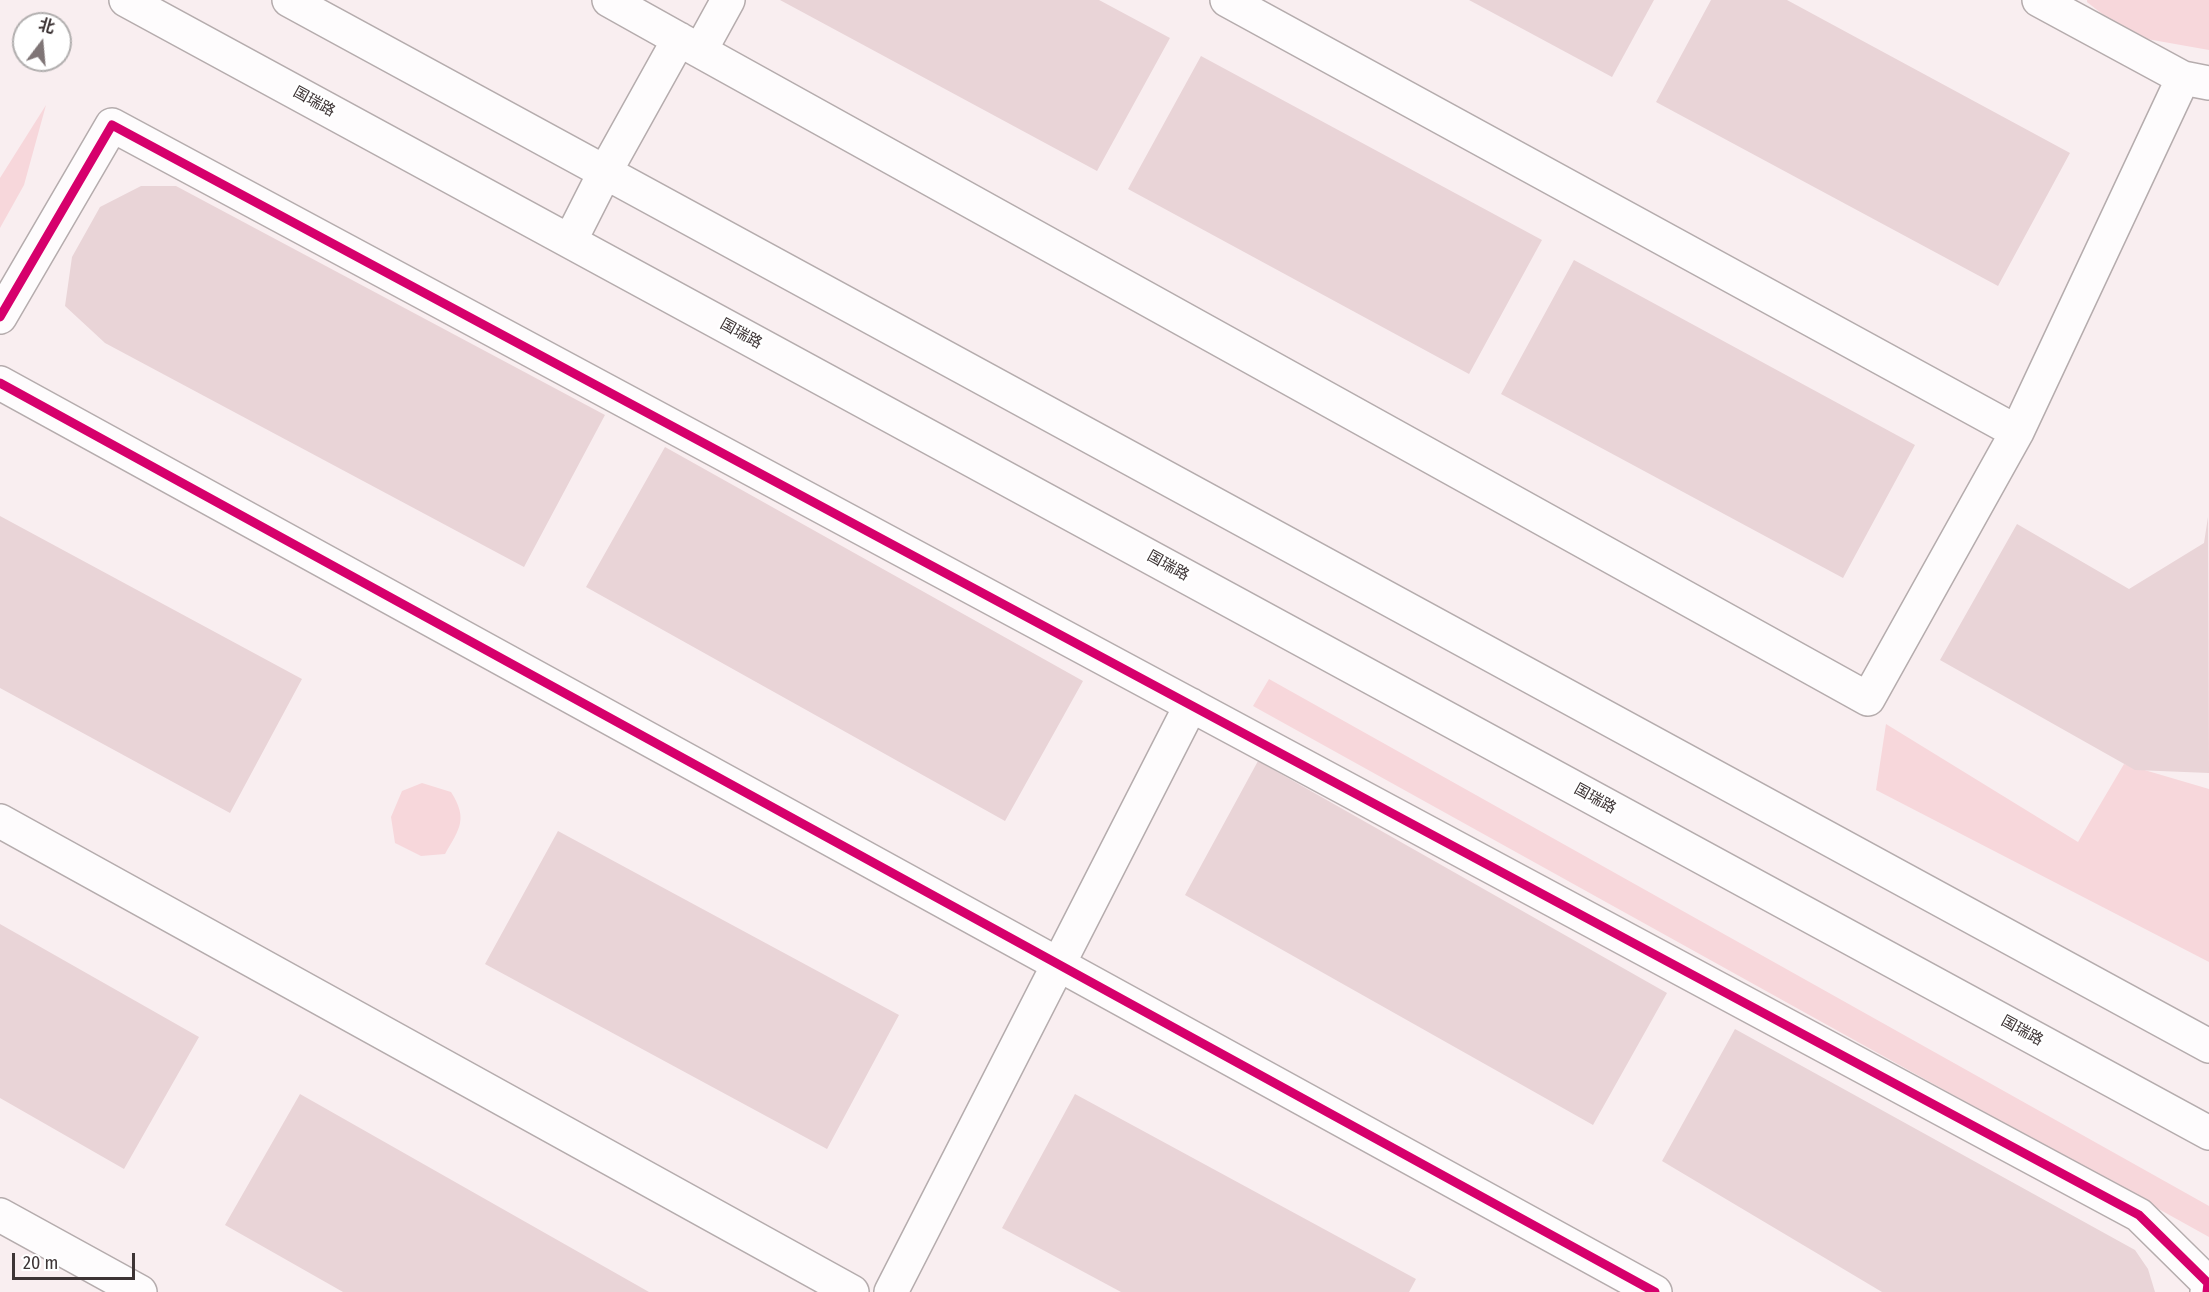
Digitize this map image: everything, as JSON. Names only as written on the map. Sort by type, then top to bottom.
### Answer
[{"type":"street","name":"国瑞路","points":[[126,0],[2209,1133]]},
{"type":"street","points":[[289,0],[2209,1046]]},
{"type":"street","points":[[609,0],[1868,699],[2017,432],[2196,80],[2038,0]]},
{"type":"street","points":[[570,241],[605,172],[690,45],[728,0]]},
{"type":"street","points":[[1227,0],[2017,432]]},
{"type":"street","points":[[0,317],[112,125],[2139,1215],[2208,1283],[2207,1292]]},
{"type":"street","points":[[0,383],[1655,1292]]},
{"type":"street","points":[[891,1292],[1191,705]]},
{"type":"street","points":[[0,821],[852,1292]]},
{"type":"street","points":[[0,1215],[140,1292]]},
{"type":"shaded area","points":[[2087,0],[2209,0],[2209,50],[2130,36]]},
{"type":"shaded area","points":[[46,105],[24,185],[0,228],[0,178]]},
{"type":"shaded area","points":[[1269,679],[2209,1206],[2209,1237],[1253,706]]},
{"type":"shaded area","points":[[1886,724],[2078,842],[2124,764],[2209,789],[2209,962],[1876,790]]},
{"type":"shaded area","points":[[422,783],[451,792],[459,809],[461,817],[458,830],[445,854],[421,856],[395,843],[391,817],[402,791]]},
{"type":"building","points":[[780,0],[1099,0],[1170,38],[1097,171]]},
{"type":"building","points":[[1469,0],[1654,0],[1612,77]]},
{"type":"building","points":[[1711,0],[1787,0],[2070,153],[1998,286],[1656,102]]},
{"type":"building","points":[[1201,56],[1542,240],[1469,374],[1128,189]]},
{"type":"building","points":[[141,186],[176,186],[605,415],[524,567],[105,343],[65,306],[72,257],[100,207]]},
{"type":"building","points":[[1574,260],[1915,445],[1843,578],[1501,394]]},
{"type":"building","points":[[665,447],[1083,681],[1005,821],[586,587]]},
{"type":"building","points":[[0,516],[302,679],[230,813],[0,688]]},
{"type":"building","points":[[2208,517],[2209,773],[2135,770],[1940,660],[2017,524],[2129,589],[2204,543]]},
{"type":"building","points":[[1258,761],[1667,993],[1593,1125],[1185,895]]},
{"type":"building","points":[[558,831],[899,1015],[827,1149],[485,964]]},
{"type":"building","points":[[0,924],[199,1037],[124,1169],[0,1098]]},
{"type":"building","points":[[1735,1029],[2135,1250],[2148,1269],[2155,1292],[1882,1292],[1662,1161]]},
{"type":"building","points":[[300,1094],[649,1292],[343,1292],[225,1225]]},
{"type":"building","points":[[1075,1094],[1416,1279],[1409,1292],[1121,1292],[1002,1228]]},
{"type":"cycle path","points":[[0,317],[112,125],[2139,1215],[2208,1283],[2207,1292]]},
{"type":"cycle path","points":[[0,383],[1655,1292]]}]
